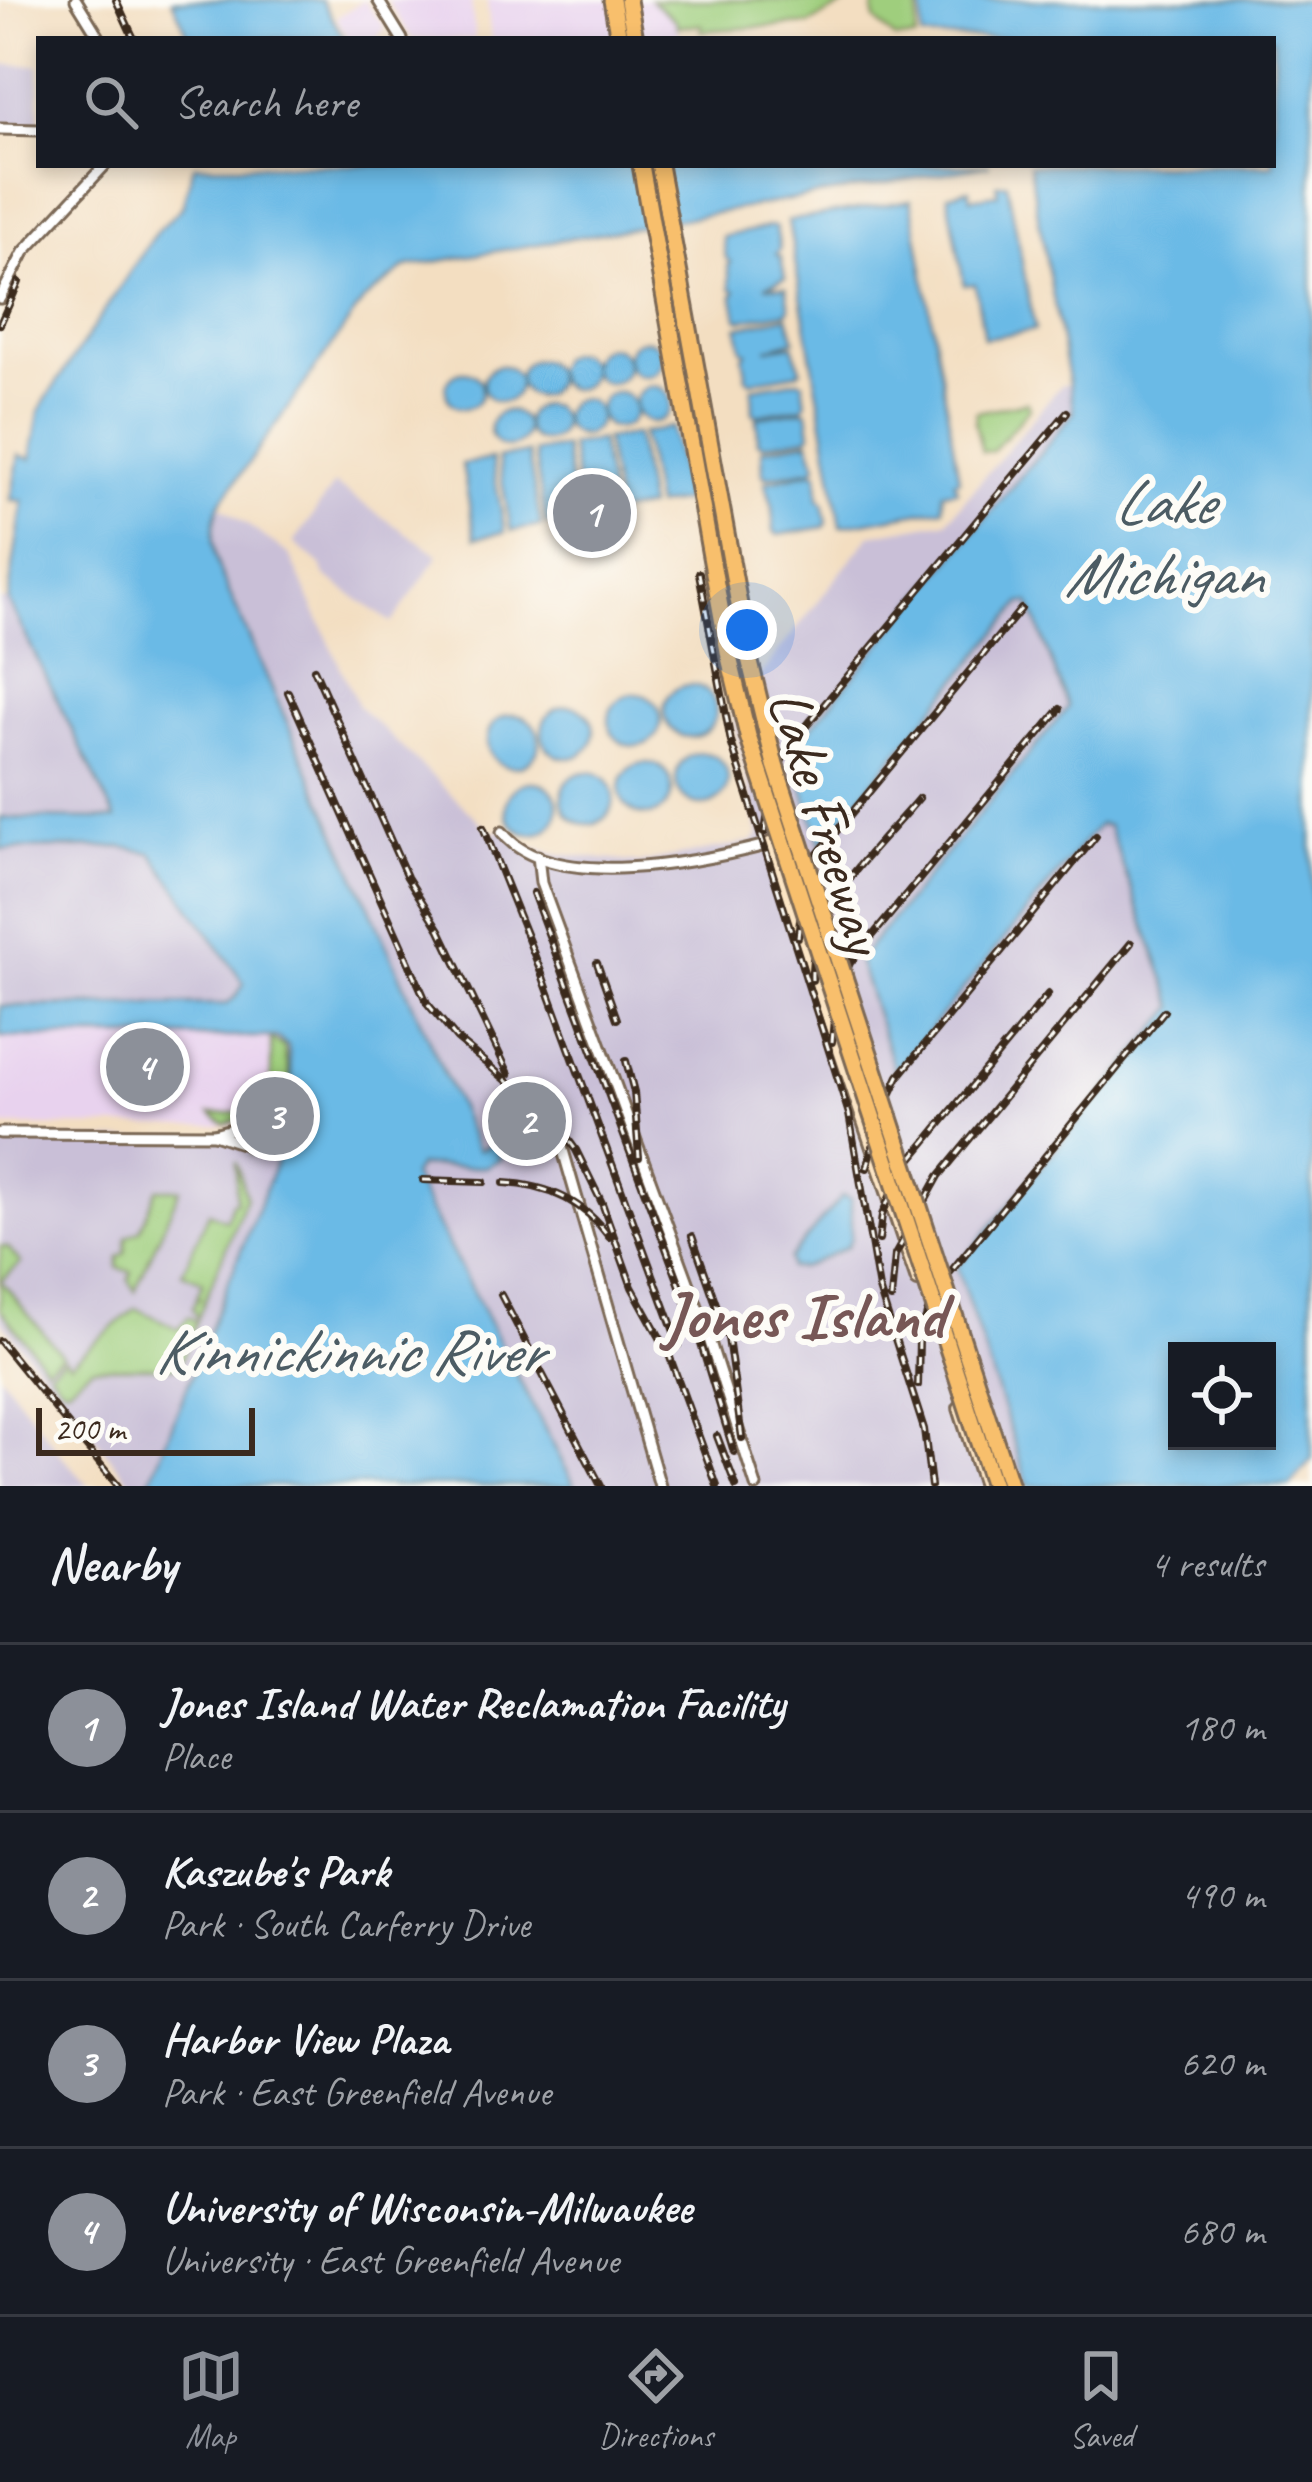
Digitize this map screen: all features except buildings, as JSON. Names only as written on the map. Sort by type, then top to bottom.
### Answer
[{"type":"highway","points":[[612,0],[618,36]]},
{"type":"highway","points":[[628,0],[634,36]]},
{"type":"highway","name":"Lake Freeway","points":[[641,168],[729,657],[748,736],[989,1486]]},
{"type":"highway","name":"Lake Freeway","points":[[659,168],[748,655],[775,765],[1010,1486]]},
{"type":"street","points":[[76,0],[98,36]]},
{"type":"street","points":[[378,0],[400,36]]},
{"type":"street","points":[[0,129],[36,130]]},
{"type":"street","points":[[0,298],[18,260],[102,168]]},
{"type":"street","points":[[502,832],[514,849],[567,865],[614,868],[662,865],[770,844],[989,1486]]},
{"type":"street","points":[[538,856],[541,884],[708,1336],[756,1486]]},
{"type":"street","points":[[542,1104],[554,1120],[567,1162],[609,1302],[641,1433],[660,1486]]},
{"type":"street","points":[[0,1133],[214,1133]]},
{"type":"shaded area","points":[[364,0],[385,28],[378,36],[347,36],[336,18]]},
{"type":"shaded area","points":[[387,0],[471,0],[475,36],[410,36]]},
{"type":"shaded area","points":[[487,0],[651,0],[676,21],[679,36],[491,36]]},
{"type":"shaded area","points":[[0,65],[36,65],[36,125],[0,125]]},
{"type":"shaded area","points":[[1070,384],[1074,412],[791,751],[821,843],[1022,603],[1030,602],[1068,707],[859,960],[1103,824],[1111,829],[1175,1002],[957,1267],[1028,1486],[576,1486],[412,1176],[418,1166],[485,1167],[500,1159],[494,1145],[479,1151],[220,572],[212,549],[219,505],[290,555],[358,706],[492,833],[505,829],[526,846],[556,854],[641,863],[752,842],[759,836],[733,710],[870,535],[947,521],[1060,386]]},
{"type":"shaded area","points":[[334,484],[439,555],[392,623],[325,576],[321,565],[294,543]]},
{"type":"shaded area","points":[[0,600],[8,600],[116,819],[0,818]]},
{"type":"shaded area","points":[[122,847],[153,853],[244,983],[236,997],[226,1004],[0,1006],[0,849]]},
{"type":"shaded area","points":[[0,1037],[276,1037],[288,1046],[293,1089],[265,1089],[264,1096],[256,1097],[256,1122],[230,1126],[0,1126]]},
{"type":"shaded area","points":[[224,1139],[252,1154],[279,1154],[148,1486],[134,1486],[0,1320],[0,1140]]},
{"type":"shaded area","points":[[0,1374],[63,1457],[89,1486],[0,1486]]},
{"type":"green space","points":[[651,0],[854,0],[809,24],[701,31],[702,25],[677,27]]},
{"type":"green space","points":[[879,0],[919,0],[916,36],[892,36],[875,20],[873,10]]},
{"type":"green space","points":[[1027,402],[1030,407],[993,451],[982,452],[976,412]]},
{"type":"green space","points":[[271,1039],[284,1047],[296,1111],[279,1154],[251,1154],[263,1137],[255,1120],[248,1117],[225,1124],[211,1114],[254,1112],[255,1094],[264,1096],[261,1087],[271,1087]]},
{"type":"green space","points":[[236,1161],[246,1197],[198,1318],[192,1308],[203,1282],[182,1273],[209,1212],[226,1220],[236,1202]]},
{"type":"green space","points":[[157,1189],[180,1189],[135,1291],[129,1280],[132,1272],[118,1268],[119,1257],[125,1253],[127,1237],[140,1230]]},
{"type":"green space","points":[[0,1246],[7,1247],[21,1263],[1,1281],[62,1355],[46,1367],[0,1309]]},
{"type":"green space","points":[[136,1308],[179,1329],[188,1317],[197,1321],[179,1367],[92,1367],[62,1387],[49,1371],[64,1358],[70,1363]]},
{"type":"water","points":[[172,0],[321,0],[343,36],[189,36]]},
{"type":"water","name":"Lake Michigan","points":[[922,0],[1312,0],[1312,1459],[1290,1486],[1028,1486],[957,1267],[1175,1007],[1108,826],[1100,824],[1094,830],[895,1072],[858,960],[1068,707],[1030,603],[1022,603],[821,844],[791,751],[1074,412],[1030,168],[1276,168],[1276,36],[922,36]]},
{"type":"water","name":"Kinnickinnic River","points":[[193,168],[973,168],[406,267],[364,300],[219,505],[214,539],[220,572],[478,1150],[494,1144],[501,1159],[485,1167],[418,1166],[412,1176],[575,1486],[148,1486],[296,1111],[288,1046],[276,1037],[0,1037],[0,1006],[226,1004],[244,983],[152,853],[122,847],[0,849],[0,818],[116,819],[8,600],[23,501],[11,500],[19,455],[31,459],[39,412],[46,399],[157,231],[182,207]]},
{"type":"water","points":[[1007,183],[1035,330],[984,338],[975,284],[964,285],[948,195],[969,189],[971,198],[998,194],[997,184]]},
{"type":"water","points":[[911,200],[959,479],[954,481],[957,490],[943,492],[943,508],[841,526],[788,221]]},
{"type":"water","points":[[772,226],[785,278],[765,286],[786,287],[790,308],[741,320],[723,237]]},
{"type":"water","points":[[788,316],[795,340],[767,349],[793,345],[801,369],[751,381],[738,327]]},
{"type":"water","points":[[645,340],[657,346],[663,358],[657,370],[645,376],[633,370],[627,358],[633,346]]},
{"type":"water","points":[[609,347],[621,353],[627,365],[621,377],[609,383],[597,377],[591,365],[597,353]]},
{"type":"water","points":[[573,353],[585,359],[591,371],[585,383],[573,389],[561,383],[555,371],[561,359]]},
{"type":"water","points":[[537,360],[549,366],[555,378],[549,390],[537,396],[525,390],[519,378],[525,366]]},
{"type":"water","points":[[501,366],[513,372],[519,384],[513,396],[501,402],[489,396],[483,384],[489,372]]},
{"type":"water","points":[[464,372],[477,377],[482,390],[477,403],[464,408],[451,403],[446,390],[451,377]]},
{"type":"water","points":[[803,382],[803,407],[753,412],[752,388]]},
{"type":"water","points":[[653,386],[666,391],[671,404],[666,417],[653,422],[640,417],[635,404],[640,391]]},
{"type":"water","points":[[617,392],[629,398],[635,410],[629,422],[617,428],[605,422],[599,410],[605,398]]},
{"type":"water","points":[[581,399],[593,405],[599,417],[593,429],[581,435],[569,429],[563,417],[569,405]]},
{"type":"water","points":[[544,405],[556,411],[562,423],[556,435],[544,441],[532,435],[526,423],[532,411]]},
{"type":"water","points":[[508,411],[521,416],[526,429],[521,442],[508,447],[495,442],[490,429],[495,416]]},
{"type":"water","points":[[808,412],[808,437],[758,442],[757,417]]},
{"type":"water","points":[[672,427],[685,501],[655,506],[642,433]]},
{"type":"water","points":[[636,434],[648,507],[618,513],[605,439]]},
{"type":"water","points":[[600,440],[613,514],[583,519],[570,445]]},
{"type":"water","points":[[809,441],[817,465],[814,469],[763,474],[762,449]]},
{"type":"water","points":[[564,447],[577,520],[546,525],[534,452]]},
{"type":"water","points":[[528,453],[541,526],[511,531],[498,458]]},
{"type":"water","points":[[492,459],[505,532],[475,538],[462,464]]},
{"type":"water","points":[[814,471],[827,523],[778,535],[765,482]]},
{"type":"water","points":[[690,685],[709,692],[716,711],[709,730],[690,737],[671,730],[664,711],[671,692]]},
{"type":"water","points":[[635,694],[654,701],[661,720],[654,739],[635,746],[616,739],[609,720],[616,701]]},
{"type":"water","points":[[568,706],[587,713],[594,732],[587,751],[568,758],[549,751],[542,732],[549,713]]},
{"type":"water","points":[[513,715],[532,722],[539,741],[532,760],[513,767],[494,760],[487,741],[494,722]]},
{"type":"water","points":[[702,753],[721,760],[728,779],[721,798],[702,805],[683,798],[676,779],[683,760]]},
{"type":"water","points":[[646,763],[665,770],[672,789],[665,808],[646,815],[627,808],[620,789],[627,770]]},
{"type":"water","points":[[588,772],[607,779],[614,798],[607,817],[588,824],[569,817],[562,798],[569,779]]},
{"type":"water","points":[[532,782],[551,789],[558,808],[551,827],[532,834],[513,827],[506,808],[513,789]]},
{"type":"water","points":[[842,1196],[851,1199],[847,1247],[801,1268],[790,1268],[789,1259]]},
{"type":"railway","points":[[116,0],[133,36]]},
{"type":"railway","points":[[0,324],[19,282]]},
{"type":"railway","points":[[765,832],[773,779],[788,748],[1067,412]]},
{"type":"railway","points":[[699,573],[731,742],[849,1114],[879,1289],[924,1429],[931,1486]]},
{"type":"railway","points":[[798,937],[804,887],[815,857],[1021,609]]},
{"type":"railway","points":[[314,669],[407,877],[440,930],[509,1074]]},
{"type":"railway","points":[[288,692],[427,1003],[457,1039],[554,1120],[576,1150],[602,1203],[632,1287],[668,1352],[717,1486]]},
{"type":"railway","points":[[832,1042],[836,997],[850,963],[1060,709]]},
{"type":"railway","points":[[812,980],[821,927],[833,903],[919,798]]},
{"type":"railway","points":[[483,827],[679,1345]]},
{"type":"railway","points":[[867,1168],[883,1110],[899,1076],[1096,836]]},
{"type":"railway","points":[[533,893],[697,1331],[734,1452]]},
{"type":"railway","points":[[891,1299],[895,1255],[939,1176],[1131,943]]},
{"type":"railway","points":[[597,963],[617,1019]]},
{"type":"railway","points":[[879,1240],[882,1215],[900,1173],[1048,994]]},
{"type":"railway","points":[[918,1385],[919,1340],[934,1292],[1164,1011]]},
{"type":"railway","points":[[626,1061],[634,1092],[639,1157]]},
{"type":"railway","points":[[423,1180],[484,1182]]},
{"type":"railway","points":[[504,1183],[563,1197],[588,1213],[609,1237]]},
{"type":"railway","points":[[692,1236],[728,1338],[742,1438]]},
{"type":"railway","points":[[501,1295],[601,1486]]},
{"type":"railway","points":[[0,1341],[118,1486]]},
{"type":"railway","points":[[717,1436],[736,1486]]},
{"type":"place","name":"Jones Island Water Reclamation Facility","points":[[592,513]]},
{"type":"place","name":"University of Wisconsin-Milwaukee","points":[[145,1067]]},
{"type":"place","name":"Harbor View Plaza","points":[[275,1116]]},
{"type":"place","name":"Kaszube's Park","points":[[527,1121]]},
{"type":"district","name":"Jones Island","points":[[804,1315]]}]
